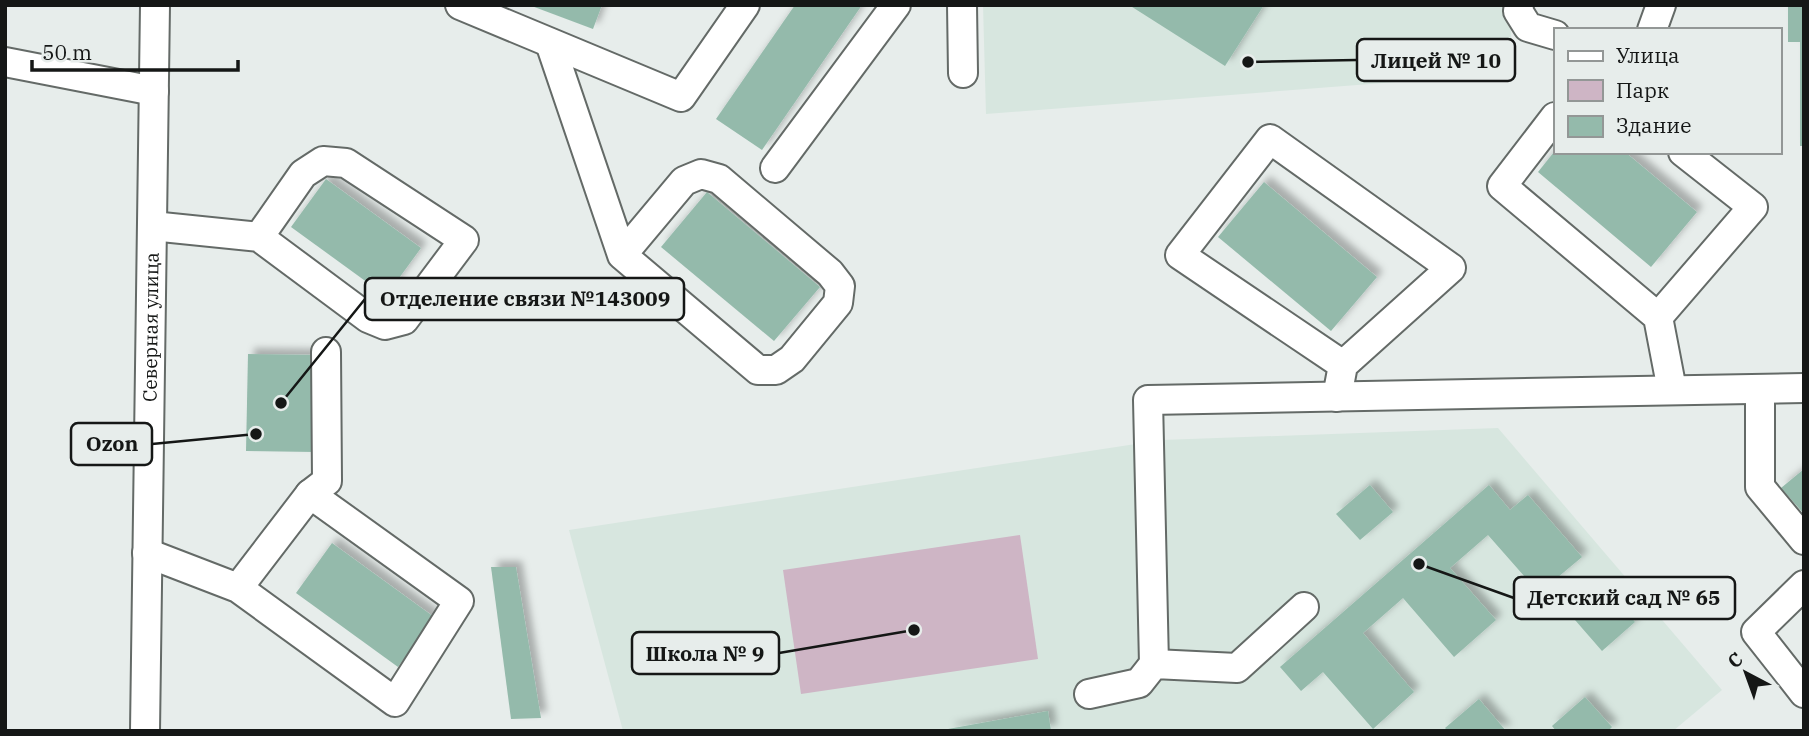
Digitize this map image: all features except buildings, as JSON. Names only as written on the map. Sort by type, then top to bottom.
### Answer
[{"type":"street","name":"Северная улица","points":[[145,731],[155,5]]},
{"type":"street","points":[[460,5],[681,97],[745,5]]},
{"type":"street","points":[[775,168],[896,5]]},
{"type":"street","points":[[962,5],[963,73]]},
{"type":"street","points":[[1519,5],[1518,10],[1528,27],[1554,35]]},
{"type":"street","points":[[1653,28],[1661,5]]},
{"type":"street","points":[[550,43],[622,255],[758,370],[776,370],[792,359],[838,303],[840,286],[830,274],[719,179],[701,174],[684,181],[622,255]]},
{"type":"street","points":[[5,62],[154,91]]},
{"type":"street","points":[[1554,118],[1502,186],[1658,317],[1672,390]]},
{"type":"street","points":[[1337,397],[1343,365],[1451,268],[1270,139],[1180,255],[1343,365]]},
{"type":"street","points":[[1658,317],[1754,207],[1686,154]]},
{"type":"street","points":[[152,226],[259,237],[368,318],[385,325],[404,320],[464,240],[346,163],[323,161],[303,174],[259,237]]},
{"type":"street","points":[[238,588],[310,494],[327,481],[326,352]]},
{"type":"street","points":[[1089,694],[1139,683],[1154,664],[1148,400],[1804,388]]},
{"type":"street","points":[[1760,389],[1760,487],[1804,540]]},
{"type":"street","points":[[147,553],[238,588],[395,702],[459,601],[310,494]]},
{"type":"street","points":[[1804,585],[1756,632],[1804,693]]},
{"type":"street","points":[[1154,664],[1237,668],[1304,607]]},
{"type":"shaded area","points":[[983,5],[1510,5],[1512,73],[986,114]]},
{"type":"shaded area","points":[[1498,428],[1722,690],[1673,731],[623,731],[569,530],[1162,440]]},
{"type":"green space","points":[[1020,535],[1038,659],[801,694],[783,570]]},
{"type":"place","name":"Лицей № 10","points":[[1248,62]]},
{"type":"place","name":"Отделение связи №143009","points":[[281,403]]},
{"type":"place","name":"Ozon","points":[[256,434]]},
{"type":"place","name":"Детский сад № 65","points":[[1419,564]]},
{"type":"place","name":"Школа № 9","points":[[914,630]]}]
